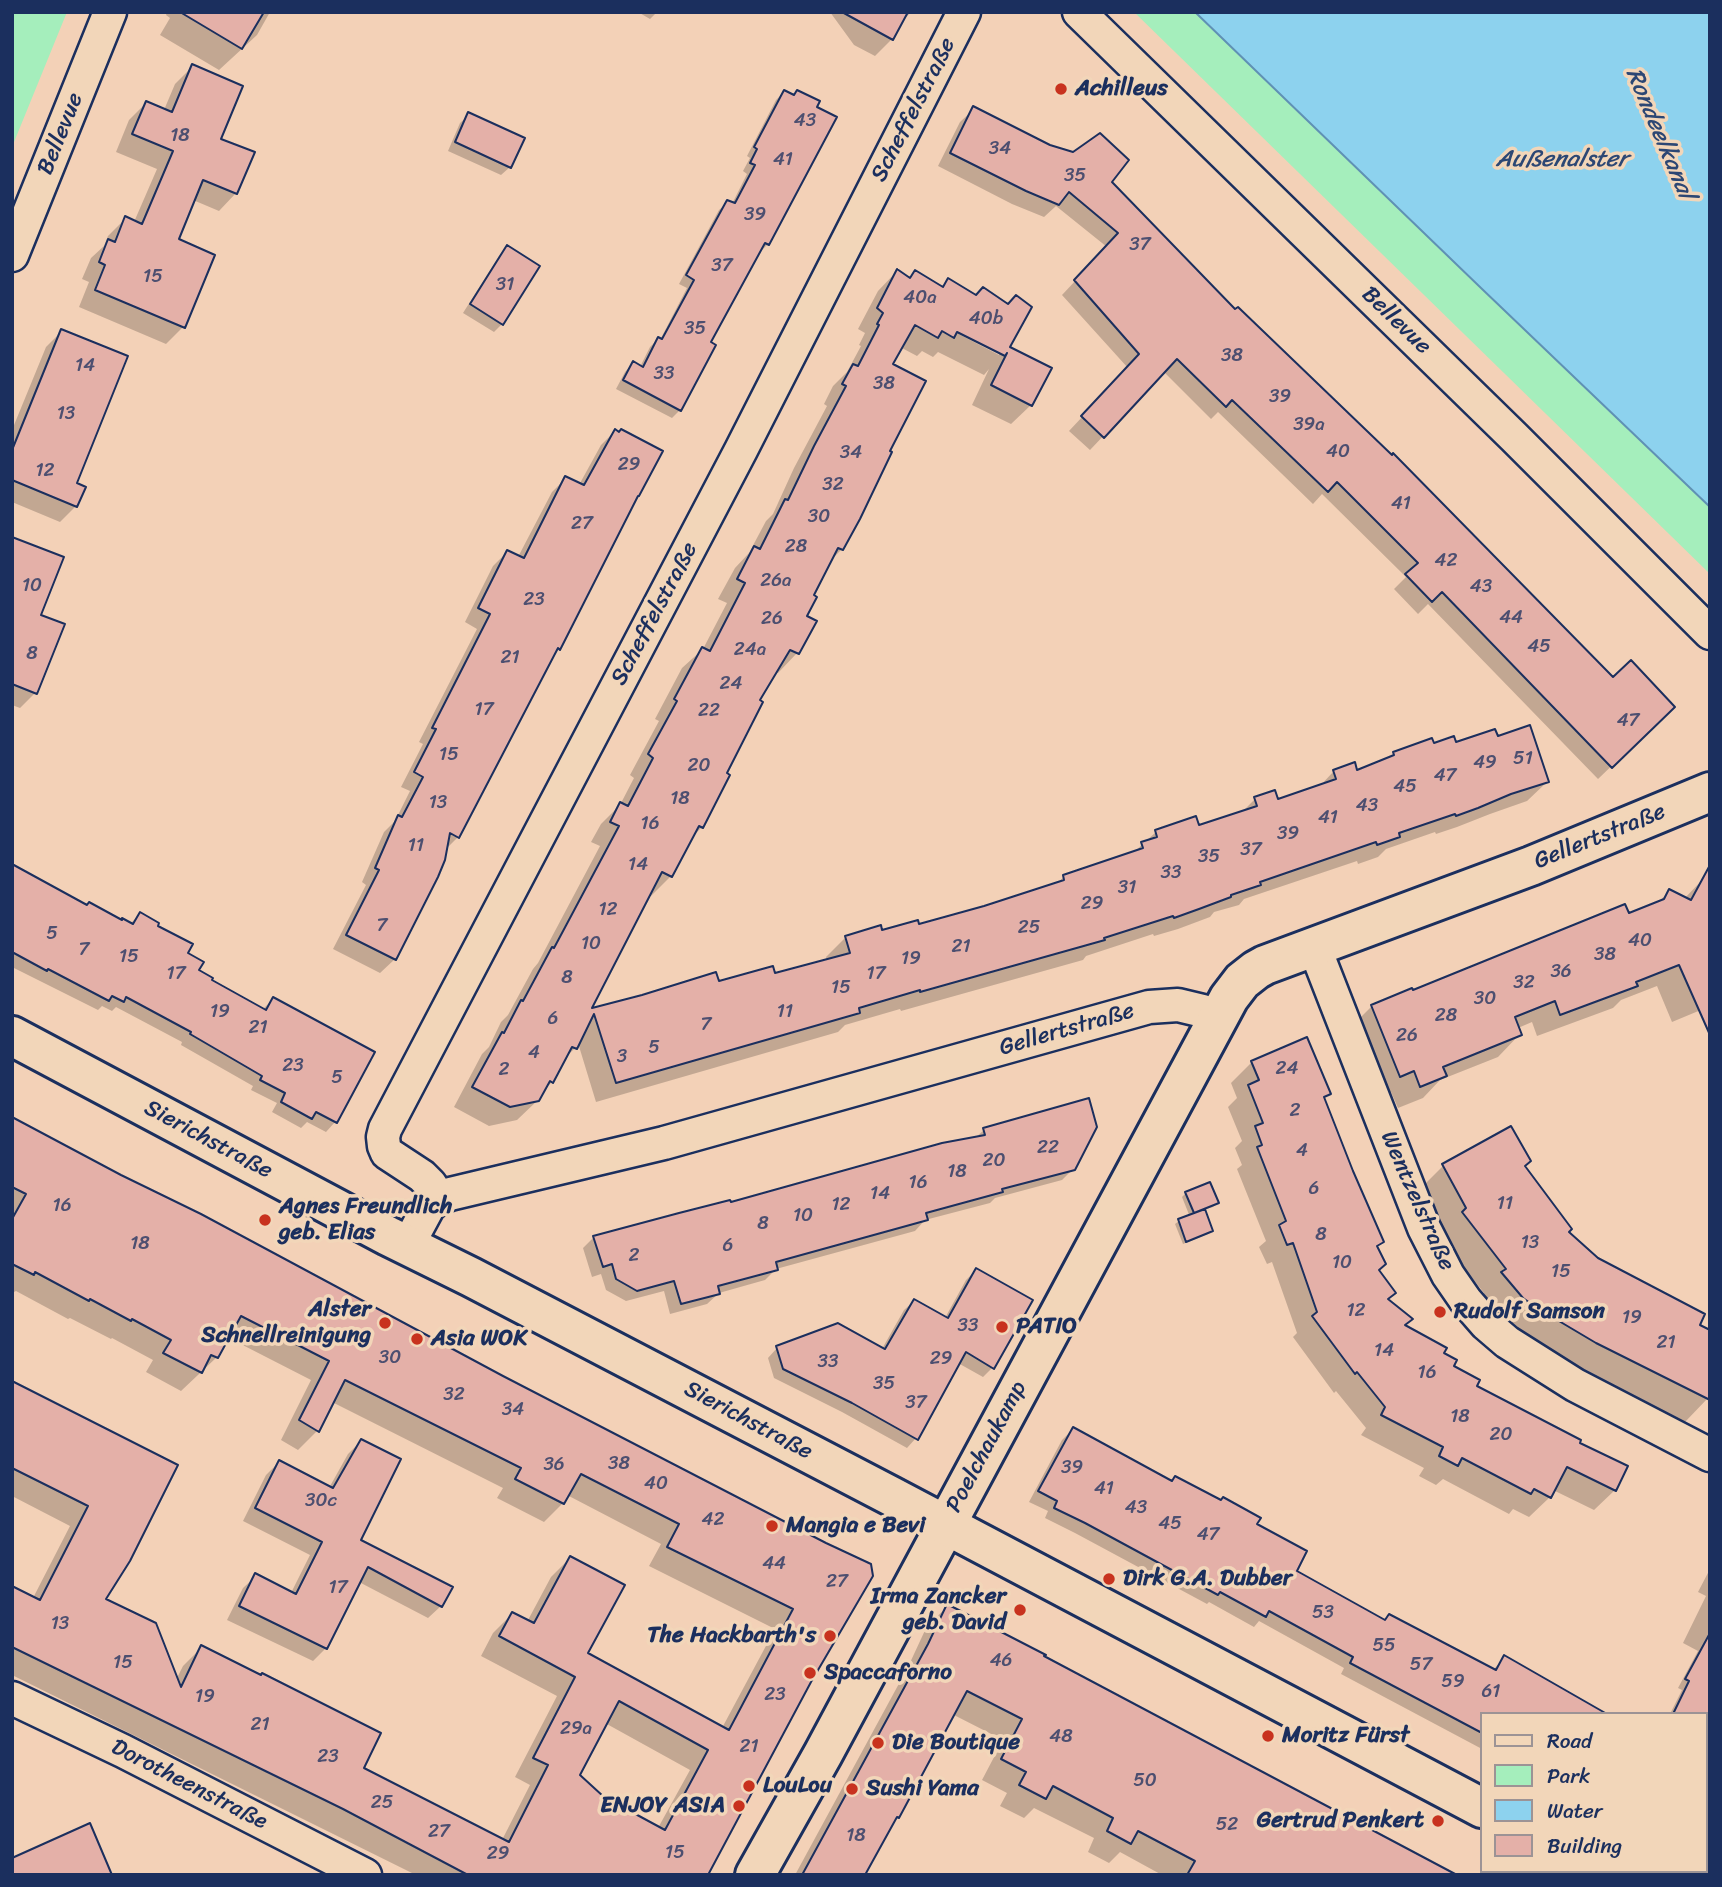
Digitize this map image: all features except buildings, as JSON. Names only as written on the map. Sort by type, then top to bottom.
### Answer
[{"type":"main road","name":"Gellertstraße","points":[[1219,1018],[1235,989],[1248,975],[1265,965],[1542,862],[1710,792]]},
{"type":"main road","name":"Poelchaukamp","points":[[755,1875],[1219,1018]]},
{"type":"main road","name":"Sierichstraße","points":[[12,1036],[1480,1807]]},
{"type":"street","name":"Bellevue","points":[[12,255],[110,12]]},
{"type":"street","name":"Scheffelstraße","points":[[439,1198],[422,1176],[387,1153],[383,1137],[385,1129],[741,450],[964,12]]},
{"type":"street","name":"Bellevue","points":[[1079,12],[1514,437],[1710,633]]},
{"type":"street","name":"Wentzelstraße","points":[[1314,946],[1424,1228],[1448,1275],[1466,1301],[1486,1324],[1518,1349],[1575,1385],[1710,1455]]},
{"type":"street","name":"Gellertstraße","points":[[439,1198],[664,1143],[1149,1007],[1178,1005],[1219,1018]]},
{"type":"street","points":[[408,1245],[429,1206],[439,1198]]},
{"type":"street","name":"Dorotheenstraße","points":[[12,1698],[123,1751],[365,1875]]},
{"type":"green space","points":[[12,12],[67,12],[12,147]]},
{"type":"green space","points":[[1134,12],[1195,12],[1710,507],[1710,574]]},
{"type":"green space","points":[[1708,1793],[1710,1794],[1708,1860]]},
{"type":"water","name":"Außenalster","points":[[1195,12],[1710,12],[1710,507],[1481,288]]},
{"type":"place","name":"Achilleus","points":[[1061,89]]},
{"type":"place","name":"Agnes Freundlich geb. Elias","points":[[265,1220]]},
{"type":"place","name":"Rudolf Samson","points":[[1440,1312]]},
{"type":"place","name":"Alster Schnellreinigung","points":[[385,1323]]},
{"type":"place","name":"PATIO","points":[[1002,1327]]},
{"type":"place","name":"Asia WOK","points":[[417,1339]]},
{"type":"place","name":"Mangia e Bevi","points":[[772,1526]]},
{"type":"place","name":"Dirk G.A. Dubber","points":[[1109,1579]]},
{"type":"place","name":"Irma Zancker geb. David","points":[[1020,1610]]},
{"type":"place","name":"The Hackbarth's","points":[[830,1636]]},
{"type":"place","name":"Spaccaforno","points":[[810,1673]]},
{"type":"place","name":"Moritz Fürst","points":[[1268,1736]]},
{"type":"place","name":"Die Boutique","points":[[878,1743]]},
{"type":"place","name":"LouLou","points":[[749,1786]]},
{"type":"place","name":"Sushi Yama","points":[[852,1789]]},
{"type":"place","name":"ENJOY ASIA","points":[[739,1806]]},
{"type":"place","name":"Gertrud Penkert","points":[[1438,1821]]},
{"type":"water label","name":"Rondeelkanal","points":[[1659,134]]}]
